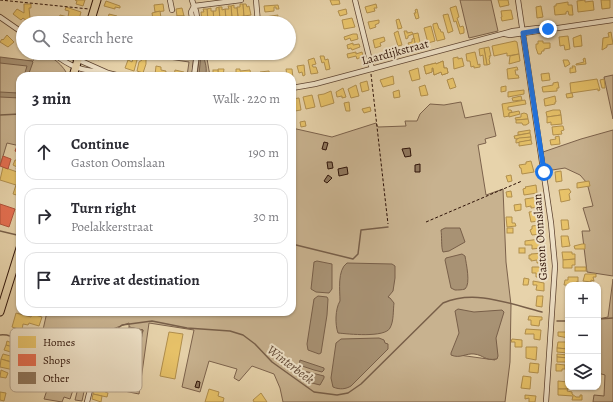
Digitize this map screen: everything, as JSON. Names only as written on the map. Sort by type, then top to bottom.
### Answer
[{"type":"main road","points":[[92,16],[97,0]]},
{"type":"main road","points":[[74,72],[78,60]]},
{"type":"main road","points":[[0,312],[16,261]]},
{"type":"street","points":[[170,0],[172,10]]},
{"type":"street","points":[[192,0],[197,16]]},
{"type":"street","points":[[194,6],[240,0]]},
{"type":"street","points":[[256,0],[257,16]]},
{"type":"street","points":[[355,0],[372,69]]},
{"type":"street","name":"Gaston Oomslaan","points":[[518,0],[551,223],[555,266],[546,402]]},
{"type":"street","points":[[192,16],[191,12],[194,6]]},
{"type":"street","points":[[0,17],[16,28]]},
{"type":"street","name":"Laardijkstraat","points":[[296,87],[315,84],[504,34],[613,20]]},
{"type":"street","points":[[64,60],[84,71],[96,72]]},
{"type":"street","points":[[86,60],[106,72]]},
{"type":"street","points":[[195,72],[196,60]]},
{"type":"street","points":[[87,402],[90,392]]},
{"type":"path","points":[[0,0],[94,9]]},
{"type":"path","points":[[372,69],[388,224]]},
{"type":"path","points":[[426,222],[522,181]]},
{"type":"shaded area","points":[[460,0],[491,0],[498,31],[469,38]]},
{"type":"shaded area","points":[[0,57],[33,62],[29,72],[25,72],[27,66],[0,63]]},
{"type":"shaded area","points":[[0,59],[33,61],[54,60],[66,72],[16,72],[16,145],[7,143],[0,166]]},
{"type":"shaded area","points":[[176,60],[193,60],[192,72],[188,72],[189,62]]},
{"type":"shaded area","points":[[199,60],[207,60],[209,72],[198,72]]},
{"type":"shaded area","points":[[200,60],[204,60],[206,72],[199,72]]},
{"type":"shaded area","points":[[613,75],[613,119],[604,77]]},
{"type":"shaded area","points":[[0,92],[16,93],[16,98],[0,97]]},
{"type":"shaded area","points":[[461,102],[465,118],[491,113],[496,136],[485,139],[486,143],[478,145],[486,195],[503,189],[506,262],[511,305],[510,362],[505,402],[283,402],[280,388],[274,374],[252,366],[239,381],[234,378],[237,369],[209,361],[200,392],[182,387],[194,330],[149,323],[142,373],[142,328],[129,327],[129,323],[115,328],[43,328],[46,316],[296,316],[296,129],[332,137],[376,123],[378,127],[406,126],[405,121],[417,121],[420,114],[430,104],[444,105]],"holes":[[[462,332],[496,349],[495,360],[459,355]]]},
{"type":"shaded area","points":[[613,130],[613,276],[587,272],[582,231],[590,231],[583,208],[593,206],[587,183],[580,175],[565,168],[546,171],[543,152]]},
{"type":"shaded area","points":[[445,228],[460,228],[465,242],[449,251],[443,252],[441,230]]},
{"type":"shaded area","points":[[462,254],[465,256],[468,283],[465,289],[455,290],[451,288],[445,260],[446,258]]},
{"type":"shaded area","points":[[317,261],[332,264],[332,289],[329,293],[316,292],[311,289],[314,262]]},
{"type":"shaded area","points":[[347,263],[392,264],[395,266],[393,291],[388,297],[394,303],[393,319],[390,328],[387,331],[366,335],[338,333],[336,317],[338,304],[340,301],[340,275]]},
{"type":"shaded area","points":[[613,279],[613,402],[593,402],[594,395],[604,396],[605,375],[601,374],[601,318],[608,317]]},
{"type":"shaded area","points":[[318,296],[327,297],[328,299],[321,353],[319,354],[308,350],[307,344],[314,299]]},
{"type":"shaded area","points":[[458,309],[474,312],[502,310],[504,312],[496,338],[497,359],[487,359],[480,355],[474,354],[460,356],[451,355],[459,333],[455,311]]},
{"type":"shaded area","points":[[379,338],[388,344],[388,349],[351,386],[343,389],[333,387],[331,378],[336,343],[341,339]]},
{"type":"shaded area","points":[[300,360],[324,368],[324,370],[322,372],[299,365]]},
{"type":"shaded area","points":[[300,370],[324,376],[324,378],[320,385],[304,381],[298,375]]},
{"type":"shaded area","points":[[46,392],[72,392],[70,399],[64,397],[62,402],[44,399]]},
{"type":"shaded area","points":[[77,392],[84,392],[82,401],[75,400]]},
{"type":"shaded area","points":[[129,392],[139,392],[139,394]]},
{"type":"building: Homes","points":[[75,0],[85,0],[83,6],[76,4],[77,1]]},
{"type":"building: Homes","points":[[330,0],[339,0],[340,4],[332,5]]},
{"type":"building: Homes","points":[[498,0],[508,0],[509,5],[500,7]]},
{"type":"building: Homes","points":[[585,0],[585,2],[593,1],[594,10],[578,12],[577,1]]},
{"type":"building: Homes","points":[[601,0],[610,0],[610,8],[602,9]]},
{"type":"building: Homes","points":[[106,1],[120,6],[120,8],[115,7],[115,9],[104,6]]},
{"type":"building: Homes","points":[[568,2],[568,5],[572,5],[573,15],[569,15],[568,11],[566,14],[555,15],[554,6],[556,6],[556,4]]},
{"type":"building: Homes","points":[[24,4],[31,4],[31,8],[29,8],[30,16],[16,16],[13,14],[17,9],[24,13]]},
{"type":"building: Homes","points":[[163,4],[164,11],[155,12],[154,5]]},
{"type":"building: Homes","points":[[240,4],[243,4],[244,16],[238,16],[237,7],[240,7]]},
{"type":"building: Homes","points":[[243,4],[246,4],[247,7],[249,6],[251,15],[244,16]]},
{"type":"building: Homes","points":[[376,4],[377,8],[374,8],[375,11],[367,13],[365,7]]},
{"type":"building: Homes","points":[[234,5],[234,8],[237,8],[238,16],[232,16],[231,6]]},
{"type":"building: Homes","points":[[278,5],[279,9],[274,7],[274,11],[265,12],[264,6]]},
{"type":"building: Homes","points":[[228,6],[231,6],[232,16],[226,16],[225,9],[229,9]]},
{"type":"building: Homes","points":[[456,6],[459,17],[457,18],[460,27],[463,26],[464,29],[464,33],[460,34],[456,21],[454,22],[450,8]]},
{"type":"building: Homes","points":[[541,6],[543,17],[537,18],[536,7]]},
{"type":"building: Homes","points":[[66,7],[81,12],[80,16],[68,16],[69,11],[65,10]]},
{"type":"building: Homes","points":[[219,7],[220,16],[214,16],[213,11],[216,11],[216,8]]},
{"type":"building: Homes","points":[[219,7],[222,7],[222,10],[225,9],[226,16],[220,16]]},
{"type":"building: Homes","points":[[182,8],[184,16],[177,16],[176,9]]},
{"type":"building: Homes","points":[[211,8],[214,16],[208,16],[207,9]]},
{"type":"building: Homes","points":[[203,9],[207,9],[208,16],[201,16],[201,12],[204,12]]},
{"type":"building: Homes","points":[[346,9],[347,14],[340,16],[338,11]]},
{"type":"building: Homes","points":[[417,9],[419,18],[416,19],[414,13],[416,13],[415,10]]},
{"type":"building: Homes","points":[[511,10],[513,19],[502,21],[501,11]]},
{"type":"building: Homes","points":[[160,11],[161,16],[152,16],[152,13]]},
{"type":"building: Homes","points":[[448,14],[453,31],[448,33],[443,15]]},
{"type":"building: Homes","points":[[352,18],[355,27],[344,29],[342,20]]},
{"type":"building: Homes","points":[[399,19],[402,28],[398,29],[396,20]]},
{"type":"building: Homes","points":[[379,20],[379,23],[375,25],[376,27],[370,29],[368,22]]},
{"type":"building: Homes","points":[[437,23],[441,32],[443,32],[445,39],[437,41],[433,24]]},
{"type":"building: Homes","points":[[431,26],[435,41],[428,43],[424,28]]},
{"type":"building: Homes","points":[[398,31],[402,45],[398,46],[394,33]]},
{"type":"building: Homes","points":[[404,31],[407,31],[407,33],[412,32],[413,34],[408,36],[406,39]]},
{"type":"building: Homes","points":[[611,32],[613,44],[607,45],[607,47],[602,50],[603,38],[609,37],[608,33]]},
{"type":"building: Homes","points":[[418,33],[421,47],[416,48],[413,34]]},
{"type":"building: Homes","points":[[357,34],[358,39],[351,41],[350,38],[345,40],[344,37]]},
{"type":"building: Homes","points":[[7,35],[14,42],[8,47],[0,42]]},
{"type":"building: Homes","points":[[581,35],[582,46],[574,47],[573,38]]},
{"type":"building: Homes","points":[[568,36],[570,49],[565,50],[564,45],[560,46],[559,37]]},
{"type":"building: Homes","points":[[384,37],[385,41],[380,43],[381,46],[375,48],[373,40]]},
{"type":"building: Homes","points":[[414,38],[416,48],[411,49],[408,43],[412,42],[412,39]]},
{"type":"building: Homes","points":[[515,41],[517,42],[519,54],[507,56],[507,53],[494,56],[492,46]]},
{"type":"building: Homes","points":[[538,41],[550,43],[550,48],[544,49],[541,54],[538,54],[536,44],[538,44]]},
{"type":"building: Homes","points":[[353,43],[353,45],[359,44],[360,47],[352,50],[351,48],[348,49],[347,45]]},
{"type":"building: Homes","points":[[489,47],[491,56],[489,56],[490,64],[487,65],[484,48]]},
{"type":"building: Homes","points":[[484,48],[487,65],[484,65],[483,55],[480,56],[479,49]]},
{"type":"building: Homes","points":[[356,52],[356,54],[362,52],[363,56],[357,59],[356,56],[348,58],[347,54]]},
{"type":"building: Homes","points":[[475,52],[478,65],[480,64],[480,67],[474,68],[474,66],[471,67],[470,61],[467,61],[466,54]]},
{"type":"building: Homes","points":[[519,54],[520,61],[509,64],[510,56]]},
{"type":"building: Homes","points":[[320,56],[324,56],[325,60],[328,59],[330,69],[326,70],[324,62],[322,63]]},
{"type":"building: Homes","points":[[458,57],[458,59],[462,58],[464,66],[454,69],[453,58]]},
{"type":"building: Homes","points":[[314,58],[316,64],[312,65],[313,67],[316,67],[318,73],[311,74],[308,60]]},
{"type":"building: Homes","points":[[585,58],[586,64],[576,65],[584,62],[583,59]]},
{"type":"building: Homes","points":[[128,60],[132,62],[133,60],[137,60],[134,71],[125,68]]},
{"type":"building: Homes","points":[[146,60],[143,72],[137,71],[139,62]]},
{"type":"building: Homes","points":[[563,60],[568,60],[570,64],[565,67]]},
{"type":"building: Homes","points":[[443,61],[444,68],[447,68],[448,73],[442,75],[441,72],[434,75],[432,68],[432,72],[426,74],[424,66]]},
{"type":"building: Homes","points":[[443,61],[444,68],[447,68],[448,73],[442,75],[441,72],[434,75],[432,68],[432,72],[426,74],[424,66]]},
{"type":"building: Homes","points":[[304,65],[305,75],[303,76],[302,72],[299,73],[297,66]]},
{"type":"building: Homes","points":[[156,66],[161,67],[161,70],[166,71],[166,72],[155,72]]},
{"type":"building: Homes","points":[[572,66],[575,66],[576,72],[570,73],[570,68],[573,68]]},
{"type":"building: Homes","points":[[517,67],[518,70],[515,70],[516,75],[518,75],[519,78],[508,79],[507,69]]},
{"type":"building: Homes","points":[[418,68],[420,79],[412,81],[409,71]]},
{"type":"building: Homes","points":[[218,69],[224,69],[224,72],[218,72]]},
{"type":"building: Homes","points":[[236,69],[240,69],[240,71],[250,70],[250,72],[236,72]]},
{"type":"building: Homes","points":[[286,69],[292,69],[292,72],[286,72]]},
{"type":"building: Homes","points":[[549,73],[550,80],[542,81],[541,74]]},
{"type":"building: Homes","points":[[393,76],[394,84],[383,87],[380,80]]},
{"type":"building: Homes","points":[[453,78],[456,87],[450,89],[447,80]]},
{"type":"building: Homes","points":[[597,79],[600,90],[598,91],[598,89],[571,93],[570,83]]},
{"type":"building: Homes","points":[[604,79],[605,88],[602,88],[600,80]]},
{"type":"building: Homes","points":[[367,81],[369,90],[362,92],[360,83]]},
{"type":"building: Homes","points":[[558,82],[559,88],[557,88],[557,91],[543,92],[542,87],[553,85],[553,83]]},
{"type":"building: Homes","points":[[356,85],[359,96],[351,98],[348,89]]},
{"type":"building: Homes","points":[[425,85],[428,95],[421,96],[419,87]]},
{"type":"building: Homes","points":[[506,86],[506,91],[501,92],[501,87]]},
{"type":"building: Homes","points":[[343,88],[346,97],[337,97],[336,92]]},
{"type":"building: Homes","points":[[399,90],[400,97],[394,98],[393,92]]},
{"type":"building: Homes","points":[[524,90],[524,94],[508,97],[508,92]]},
{"type":"building: Homes","points":[[331,91],[334,103],[321,107],[318,95]]},
{"type":"building: Homes","points":[[572,93],[573,97],[567,98],[566,94]]},
{"type":"building: Homes","points":[[312,95],[315,107],[306,109],[303,97]]},
{"type":"building: Homes","points":[[521,96],[522,100],[513,101],[512,98]]},
{"type":"building: Homes","points":[[555,96],[555,104],[545,106],[544,99]]},
{"type":"building: Homes","points":[[296,98],[299,98],[301,110],[296,111]]},
{"type":"building: Homes","points":[[525,100],[526,104],[508,107],[508,110],[511,110],[512,112],[509,113],[509,116],[504,117],[502,104]]},
{"type":"building: Homes","points":[[349,102],[350,111],[346,111],[344,103]]},
{"type":"building: Homes","points":[[370,107],[371,111],[364,113],[362,109]]},
{"type":"building: Homes","points":[[560,110],[561,115],[547,117],[546,112]]},
{"type":"building: Homes","points":[[519,111],[520,114],[509,117],[509,113]]},
{"type":"building: Homes","points":[[521,114],[527,114],[528,119],[516,120],[515,118],[521,117]]},
{"type":"building: Homes","points":[[561,115],[562,124],[551,125],[551,122],[547,123],[547,117]]},
{"type":"building: Homes","points":[[528,119],[529,123],[526,125],[516,123],[516,120]]},
{"type":"building: Homes","points":[[305,121],[306,126],[301,127],[300,122]]},
{"type":"building: Homes","points":[[563,126],[564,130],[561,131],[562,134],[553,135],[552,127]]},
{"type":"building: Homes","points":[[530,130],[530,133],[518,135],[518,132]]},
{"type":"building: Homes","points":[[530,133],[531,137],[515,139],[514,136]]},
{"type":"building: Homes","points":[[559,136],[560,144],[551,145],[550,140],[556,139],[555,137]]},
{"type":"building: Homes","points":[[531,137],[531,140],[516,143],[516,140],[519,138]]},
{"type":"building: Homes","points":[[531,140],[532,144],[519,146],[519,142]]},
{"type":"building: Homes","points":[[15,160],[16,160],[16,166],[13,165]]},
{"type":"building: Homes","points":[[531,161],[534,172],[522,174],[519,165],[526,164],[526,162]]},
{"type":"building: Homes","points":[[3,167],[16,172],[16,185],[0,180]]},
{"type":"building: Homes","points":[[561,171],[562,181],[556,182],[555,172]]},
{"type":"building: Homes","points":[[511,175],[512,181],[508,182],[506,176]]},
{"type":"building: Homes","points":[[589,181],[590,186],[577,188],[577,183]]},
{"type":"building: Homes","points":[[16,185],[16,195],[13,194]]},
{"type":"building: Homes","points":[[536,185],[537,193],[524,195],[523,189],[526,188],[525,187]]},
{"type":"building: Homes","points":[[569,189],[571,192],[569,194],[570,200],[561,202],[559,190]]},
{"type":"building: Homes","points":[[511,191],[512,197],[507,197],[506,192]]},
{"type":"building: Homes","points":[[538,197],[540,207],[526,207],[525,199]]},
{"type":"building: Homes","points":[[521,204],[521,210],[515,211],[514,205]]},
{"type":"building: Homes","points":[[538,211],[539,221],[531,222],[529,212]]},
{"type":"building: Homes","points":[[506,217],[512,217],[512,223],[515,223],[516,226],[507,227]]},
{"type":"building: Homes","points":[[561,220],[568,220],[569,229],[562,230]]},
{"type":"building: Homes","points":[[540,225],[541,234],[532,235],[530,230],[532,229],[532,226]]},
{"type":"building: Homes","points":[[507,228],[513,228],[513,233],[507,233]]},
{"type":"building: Homes","points":[[561,236],[568,236],[570,246],[562,247]]},
{"type":"building: Homes","points":[[540,239],[541,248],[532,249],[532,245],[525,245],[525,241]]},
{"type":"building: Homes","points":[[585,244],[585,249],[575,249],[574,246]]},
{"type":"building: Homes","points":[[519,248],[525,248],[525,253],[519,253]]},
{"type":"building: Homes","points":[[562,252],[572,252],[572,254],[575,254],[575,259],[563,260]]},
{"type":"building: Homes","points":[[544,253],[545,263],[537,263],[537,260],[531,261],[531,259],[529,259],[529,255],[531,254]]},
{"type":"building: Homes","points":[[575,259],[575,265],[572,265],[572,268],[563,268],[563,260]]},
{"type":"building: Homes","points":[[532,267],[545,267],[545,277],[536,277],[536,273],[532,273]]},
{"type":"building: Homes","points":[[575,267],[586,267],[586,271],[575,271]]},
{"type":"building: Homes","points":[[585,274],[596,274],[596,277],[593,277],[594,281],[583,281]]},
{"type":"building: Homes","points":[[568,277],[578,277],[578,282],[565,282],[564,285],[565,280],[568,280]]},
{"type":"building: Homes","points":[[524,278],[529,279],[528,285],[523,285]]},
{"type":"building: Homes","points":[[533,281],[544,283],[544,291],[536,290],[537,285],[533,285]]},
{"type":"building: Homes","points":[[537,296],[543,296],[542,307],[536,306]]},
{"type":"building: Homes","points":[[16,313],[16,316],[42,317],[39,326],[29,323],[28,325],[23,324],[22,328],[12,327]]},
{"type":"building: Homes","points":[[529,316],[542,317],[539,326],[531,325],[531,320],[528,320]]},
{"type":"building: Homes","points":[[526,329],[541,330],[540,340],[534,339],[534,334],[525,334]]},
{"type":"building: Homes","points":[[169,332],[183,334],[175,379],[160,376]]},
{"type":"building: Homes","points":[[558,332],[565,332],[565,337],[558,336]]},
{"type":"building: Homes","points":[[512,339],[522,340],[522,347],[515,347],[515,342],[511,342]]},
{"type":"building: Homes","points":[[7,341],[10,342],[10,346],[6,345]]},
{"type":"building: Homes","points":[[558,342],[565,342],[565,349],[557,348]]},
{"type":"building: Homes","points":[[6,345],[10,346],[10,352],[4,350]]},
{"type":"building: Homes","points":[[526,347],[537,347],[536,360],[526,358]]},
{"type":"building: Homes","points":[[557,348],[565,349],[565,353],[557,352]]},
{"type":"building: Homes","points":[[3,354],[10,356],[10,361],[1,359]]},
{"type":"building: Homes","points":[[557,354],[565,355],[565,358],[557,357]]},
{"type":"building: Homes","points":[[557,357],[565,358],[565,362],[557,362]]},
{"type":"building: Homes","points":[[1,359],[10,362],[10,369],[0,367]]},
{"type":"building: Homes","points":[[530,363],[539,364],[538,373],[529,372]]},
{"type":"building: Homes","points":[[556,364],[565,365],[565,369],[562,369],[562,371],[556,371]]},
{"type":"building: Homes","points":[[1,370],[8,373],[6,378],[0,377]]},
{"type":"building: Homes","points":[[523,376],[531,377],[530,389],[521,388]]},
{"type":"building: Homes","points":[[558,381],[565,382],[565,389],[558,389]]},
{"type":"building: Homes","points":[[209,389],[219,392],[218,396],[224,398],[223,402],[205,402]]},
{"type":"building: Homes","points":[[558,389],[565,389],[572,392],[572,394],[576,397],[580,397],[580,395],[582,395],[582,400],[572,400],[573,396],[558,395]]},
{"type":"building: Homes","points":[[0,392],[6,393],[4,401],[0,400]]},
{"type":"building: Homes","points":[[93,392],[108,393],[107,397],[93,394]]},
{"type":"building: Homes","points":[[261,393],[267,402],[254,402],[253,400]]},
{"type":"building: Homes","points":[[93,394],[102,396],[101,402],[92,399]]},
{"type":"building: Homes","points":[[525,395],[536,396],[535,402],[529,402],[529,398],[525,399]]},
{"type":"building: Shops","points":[[3,156],[11,159],[8,169],[0,166]]},
{"type":"building: Shops","points":[[0,204],[15,209],[9,227],[0,224]]},
{"type":"building: Other","points":[[324,142],[328,143],[326,150],[322,149]]},
{"type":"building: Other","points":[[410,148],[411,156],[405,157],[402,149]]},
{"type":"building: Other","points":[[327,162],[332,162],[333,168],[328,169]]},
{"type":"building: Other","points":[[420,164],[420,172],[415,172],[415,165]]},
{"type":"building: Other","points":[[347,167],[348,174],[339,176],[338,169]]},
{"type":"building: Other","points":[[328,175],[332,178],[327,183],[324,181]]},
{"type":"building: Other","points":[[197,381],[200,382],[199,388],[195,387]]},
{"type":"waterway","points":[[0,115],[16,114]]},
{"type":"waterway","points":[[296,245],[353,259],[358,254],[361,230],[388,227]]},
{"type":"waterway","points":[[0,231],[16,235]]},
{"type":"waterway","name":"Winterbeek","points":[[118,328],[122,325],[152,321],[187,328],[230,331],[243,335],[255,344],[272,362],[314,392],[337,395],[348,393],[361,384],[443,303],[467,297],[492,299],[542,312]]},
{"type":"waterway","points":[[601,319],[613,318]]},
{"type":"waterway","points":[[557,321],[565,321]]},
{"type":"waterway","name":"Winterbeek","points":[[0,335],[10,336]]},
{"type":"route","points":[[544,172],[523,33],[548,29]]}]
